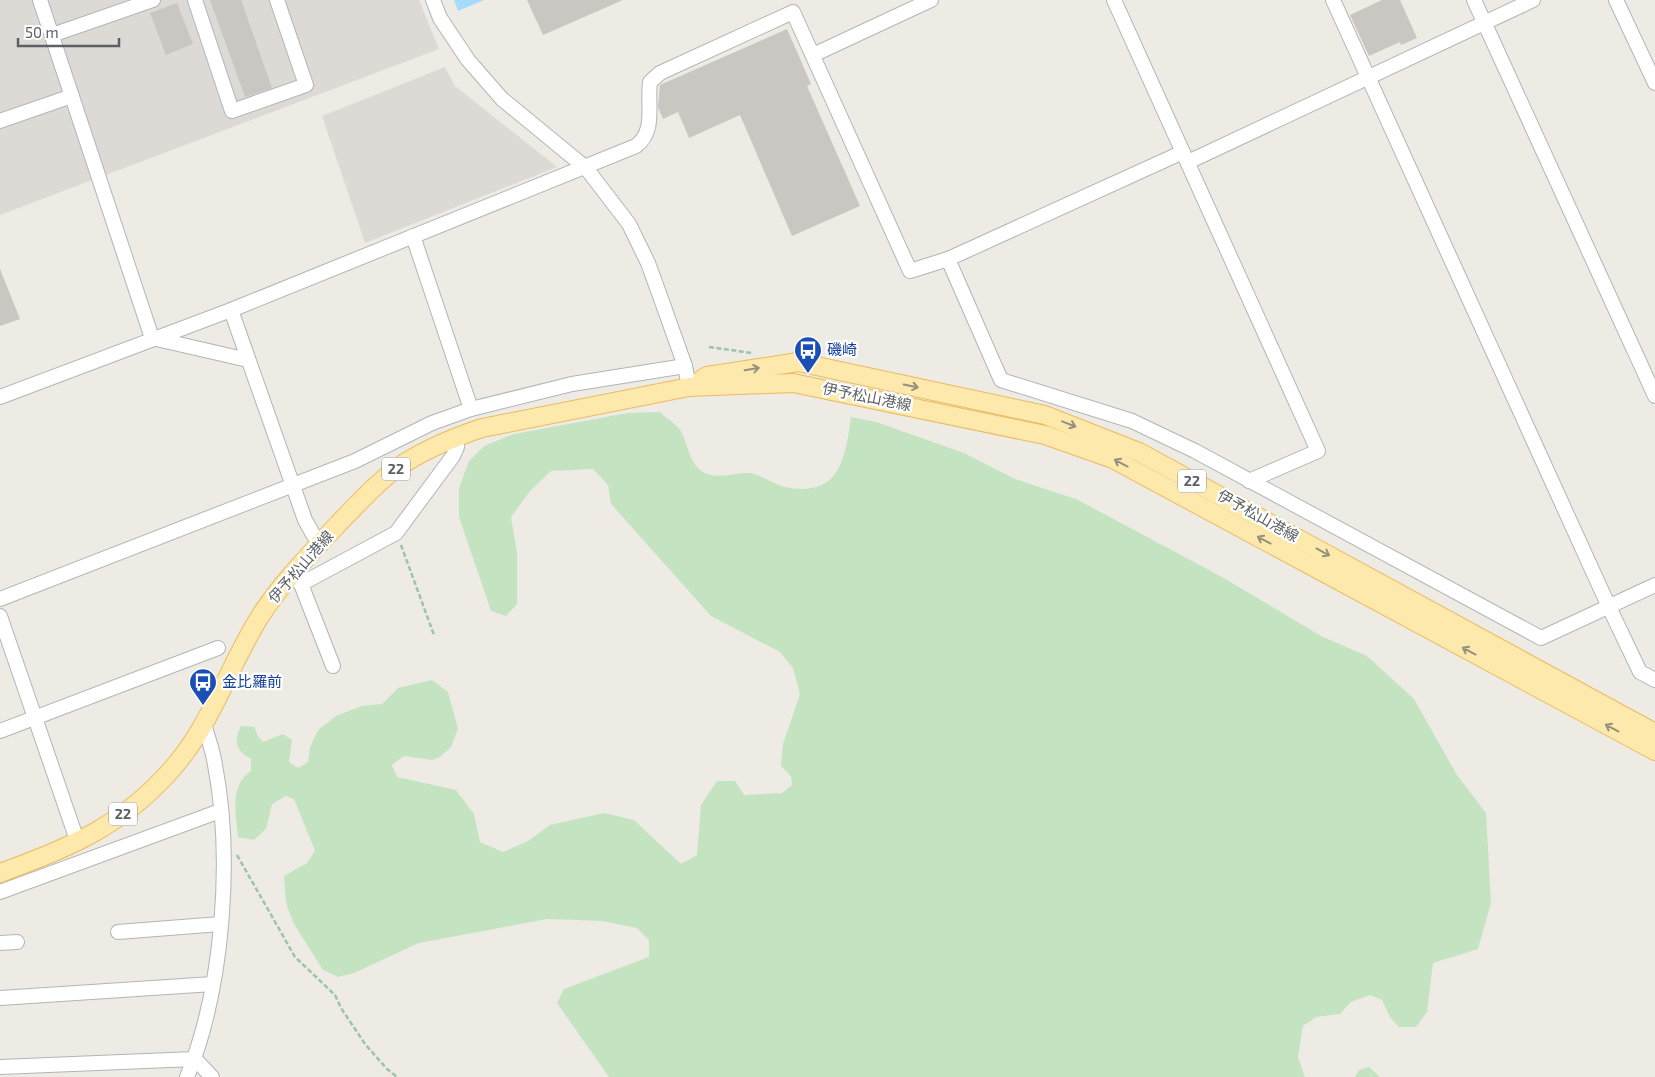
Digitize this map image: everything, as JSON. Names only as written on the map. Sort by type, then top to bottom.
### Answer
[{"type":"main road","name":"伊予松山港線","points":[[689,387],[707,376],[798,362],[1045,415],[1139,452],[1655,733]]},
{"type":"main road","name":"伊予松山港線","points":[[0,873],[78,842],[95,833],[117,819],[156,786],[184,754],[204,724],[259,618],[296,580],[322,542],[376,485],[397,468],[420,454],[456,437],[482,428],[689,387],[793,383],[1045,435],[1113,459],[1655,751]]},
{"type":"street","points":[[40,0],[152,338]]},
{"type":"street","points":[[52,35],[153,0]]},
{"type":"street","points":[[195,0],[232,111],[306,85],[278,0]]},
{"type":"street","points":[[433,0],[440,18],[468,60],[502,99],[586,168],[629,224],[648,263],[685,366],[689,387]]},
{"type":"street","points":[[813,55],[932,0]]},
{"type":"street","points":[[1114,0],[1318,451],[1249,481]]},
{"type":"street","points":[[1333,0],[1609,607],[1640,672],[1655,680]]},
{"type":"street","points":[[1474,0],[1655,396]]},
{"type":"street","points":[[0,397],[152,338],[231,310],[586,168],[636,146],[644,140],[649,132],[650,82],[660,72],[793,12],[910,271],[948,259],[1368,78],[1533,0]]},
{"type":"street","points":[[1616,0],[1655,83]]},
{"type":"street","points":[[0,121],[72,96]]},
{"type":"street","points":[[413,236],[470,409]]},
{"type":"street","points":[[948,259],[1001,380],[1132,421],[1249,481],[1542,638],[1655,585]]},
{"type":"street","points":[[231,310],[292,487],[309,528],[322,542]]},
{"type":"street","points":[[152,338],[248,360]]},
{"type":"street","points":[[0,599],[292,487],[363,458],[432,422],[470,409],[572,384],[685,366]]},
{"type":"street","points":[[332,666],[296,580],[396,533],[452,456],[457,447],[456,437]]},
{"type":"street","points":[[0,616],[78,842]]},
{"type":"street","points":[[0,731],[218,648]]},
{"type":"street","points":[[187,1077],[194,1059],[213,984],[223,888],[222,837],[215,764],[204,724]]},
{"type":"street","points":[[0,892],[220,811]]},
{"type":"street","points":[[95,833],[108,852]]},
{"type":"street","points":[[118,932],[220,924]]},
{"type":"street","points":[[0,943],[17,942]]},
{"type":"street","points":[[0,998],[213,984]]},
{"type":"street","points":[[0,1067],[194,1059],[212,1077]]},
{"type":"path","points":[[396,533],[434,635]]},
{"type":"path","points":[[222,837],[234,850],[295,957],[335,996],[365,1044],[387,1069],[397,1077]]},
{"type":"shaded area","points":[[0,0],[419,0],[439,49],[0,215]]},
{"type":"shaded area","points":[[445,67],[455,86],[557,167],[365,243],[322,116]]},
{"type":"green space","points":[[660,412],[680,430],[693,462],[701,471],[718,476],[749,473],[785,487],[803,489],[818,487],[828,481],[836,472],[846,447],[851,417],[876,422],[964,453],[1015,479],[1076,499],[1222,577],[1321,636],[1367,656],[1414,699],[1457,775],[1486,813],[1491,903],[1478,949],[1433,963],[1427,1012],[1416,1027],[1399,1027],[1390,1017],[1382,1000],[1370,995],[1351,1002],[1340,1014],[1316,1017],[1303,1026],[1298,1057],[1305,1077],[609,1077],[557,1003],[564,989],[649,957],[649,940],[637,928],[602,921],[547,919],[419,943],[354,973],[338,977],[323,970],[294,924],[286,903],[284,876],[307,863],[315,851],[294,799],[286,796],[272,804],[266,829],[254,840],[238,837],[235,810],[237,792],[239,784],[251,771],[251,759],[242,753],[237,745],[237,736],[241,726],[254,727],[263,742],[283,734],[292,740],[289,762],[298,768],[308,762],[310,747],[318,730],[336,716],[362,706],[382,704],[398,688],[432,680],[448,692],[458,729],[451,747],[440,757],[432,760],[404,756],[392,765],[397,777],[456,790],[474,814],[480,842],[503,852],[528,841],[550,825],[604,813],[634,820],[681,864],[697,855],[701,805],[717,781],[735,781],[744,795],[782,793],[792,785],[791,776],[781,766],[783,744],[800,694],[793,668],[780,652],[711,616],[611,504],[608,485],[593,469],[551,471],[530,491],[511,517],[517,552],[517,604],[506,616],[491,611],[459,517],[459,488],[469,461],[484,446],[514,434],[628,413]]},
{"type":"green space","points":[[1369,1067],[1380,1077],[1355,1077],[1359,1070]]},
{"type":"water","points":[[454,0],[484,0],[458,11]]},
{"type":"building","points":[[210,0],[241,0],[272,88],[245,97]]},
{"type":"building","points":[[527,0],[623,0],[543,35]]},
{"type":"building","points":[[1382,0],[1400,0],[1417,38],[1401,45],[1400,42],[1369,56],[1350,15]]},
{"type":"building","points":[[177,3],[193,44],[166,55],[150,13]]},
{"type":"building","points":[[787,29],[811,84],[807,86],[860,206],[792,236],[740,115],[689,138],[678,112],[663,119],[658,107],[660,85]]},
{"type":"building","points":[[0,269],[20,319],[0,326]]},
{"type":"place","name":"磯崎","points":[[808,374]]},
{"type":"place","name":"金比羅前","points":[[203,706]]}]
